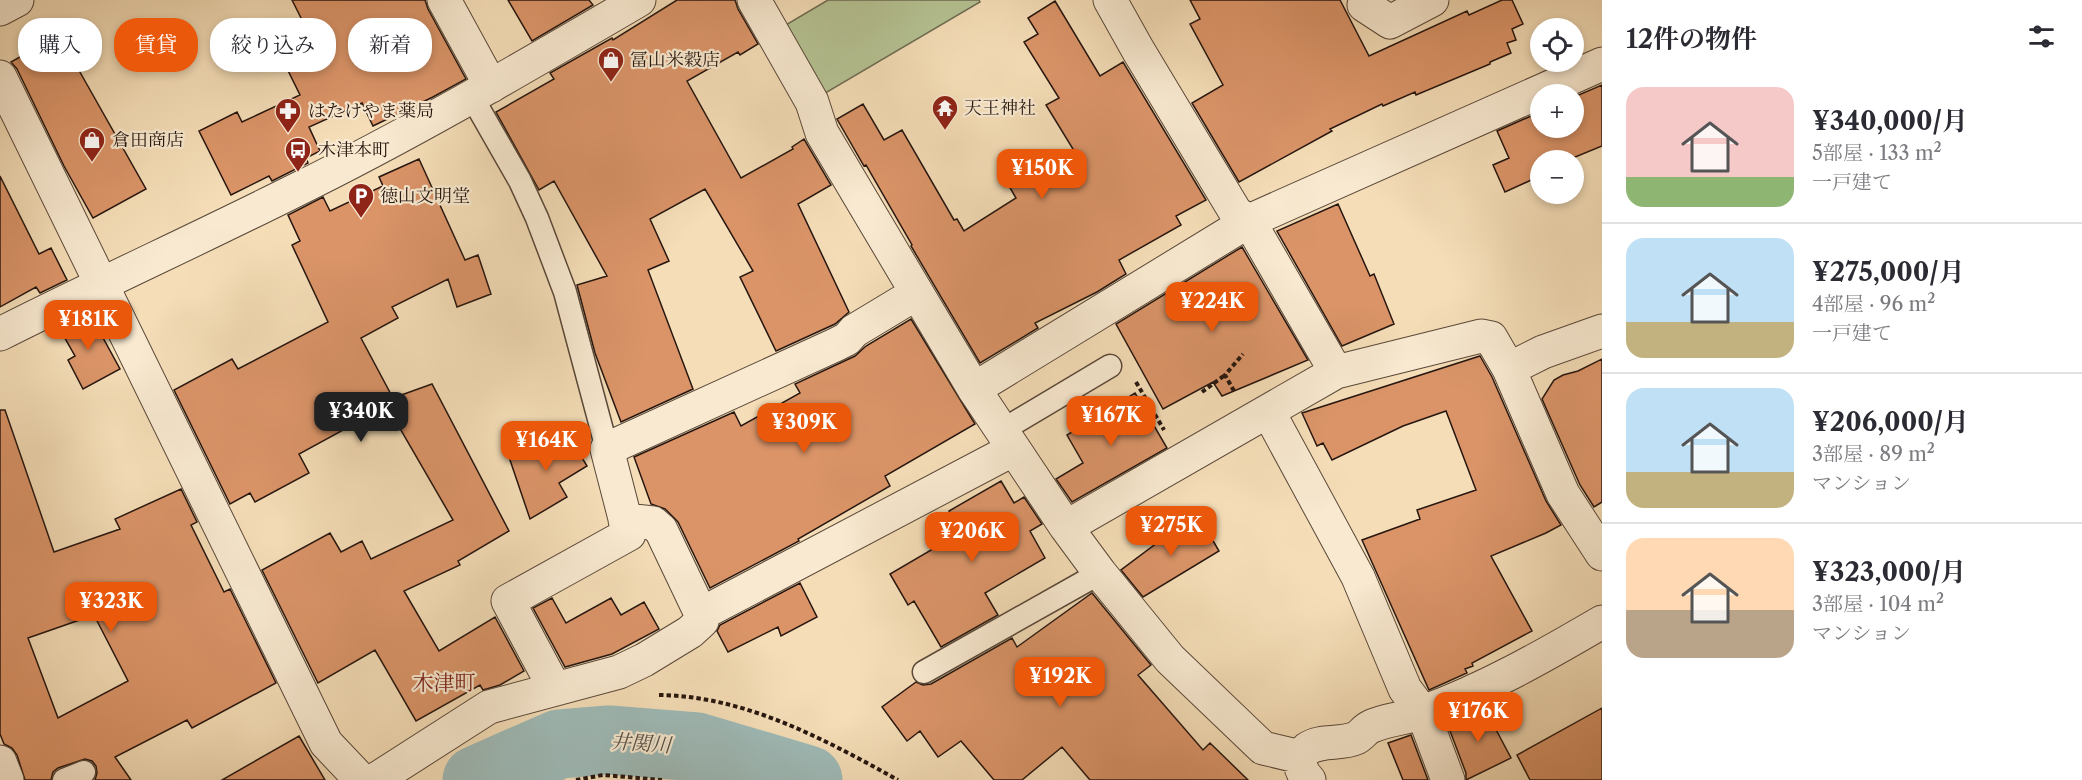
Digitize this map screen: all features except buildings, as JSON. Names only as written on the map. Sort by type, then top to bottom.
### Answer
[{"type":"street","points":[[0,9],[17,0]]},
{"type":"street","points":[[444,0],[482,91]]},
{"type":"street","points":[[0,334],[295,191],[482,91],[639,0]]},
{"type":"street","points":[[754,0],[812,102],[822,133],[974,389],[1066,527],[1170,659],[1263,748],[1305,768],[1306,750],[1314,745],[1356,738],[1370,727],[1422,713],[1521,669],[1602,622]]},
{"type":"street","points":[[1110,0],[1236,213],[1249,221],[1336,372]]},
{"type":"street","points":[[1364,5],[1390,22],[1432,0]]},
{"type":"street","points":[[974,389],[1249,221],[1602,64]]},
{"type":"street","points":[[0,77],[326,743],[361,780]]},
{"type":"street","points":[[555,689],[508,601],[629,534],[607,449],[847,339],[854,331],[917,293]]},
{"type":"street","points":[[1509,369],[1543,352],[1602,331]]},
{"type":"street","points":[[1066,527],[1336,372],[1481,336],[1491,338],[1509,369],[1563,494],[1602,554]]},
{"type":"street","points":[[1268,411],[1358,577],[1405,689],[1422,713],[1448,780]]},
{"type":"street","points":[[701,614],[1008,440]]},
{"type":"street","points":[[375,780],[489,707],[619,672],[644,660],[690,632],[702,621],[701,614],[661,530],[653,523],[625,520]]},
{"type":"street","points":[[0,762],[7,780]]},
{"type":"lane","points":[[482,91],[537,218],[565,292],[607,449]]},
{"type":"lane","points":[[1008,440],[1120,370]]},
{"type":"lane","points":[[924,672],[1100,573]]},
{"type":"path","points":[[1120,370],[1182,460]]},
{"type":"path","points":[[1202,392],[1225,375]]},
{"type":"path","points":[[648,695],[679,695],[748,709],[782,722],[898,780]]},
{"type":"path","points":[[576,780],[603,775],[662,780]]},
{"type":"green space","points":[[828,0],[979,0],[980,2],[822,95],[784,26]]},
{"type":"waterway","name":"井関川","points":[[477,780],[559,744],[609,740],[697,747],[808,780]]},
{"type":"place","name":"冨山米穀店","points":[[611,83]]},
{"type":"place","name":"天王神社","points":[[945,131]]},
{"type":"place","name":"はたけやま薬局","points":[[288,134]]},
{"type":"place","name":"倉田商店","points":[[92,163]]},
{"type":"place","name":"木津本町","points":[[298,173]]},
{"type":"place","name":"徳山文明堂","points":[[361,219]]},
{"type":"district","name":"木津町","points":[[444,683]]}]
